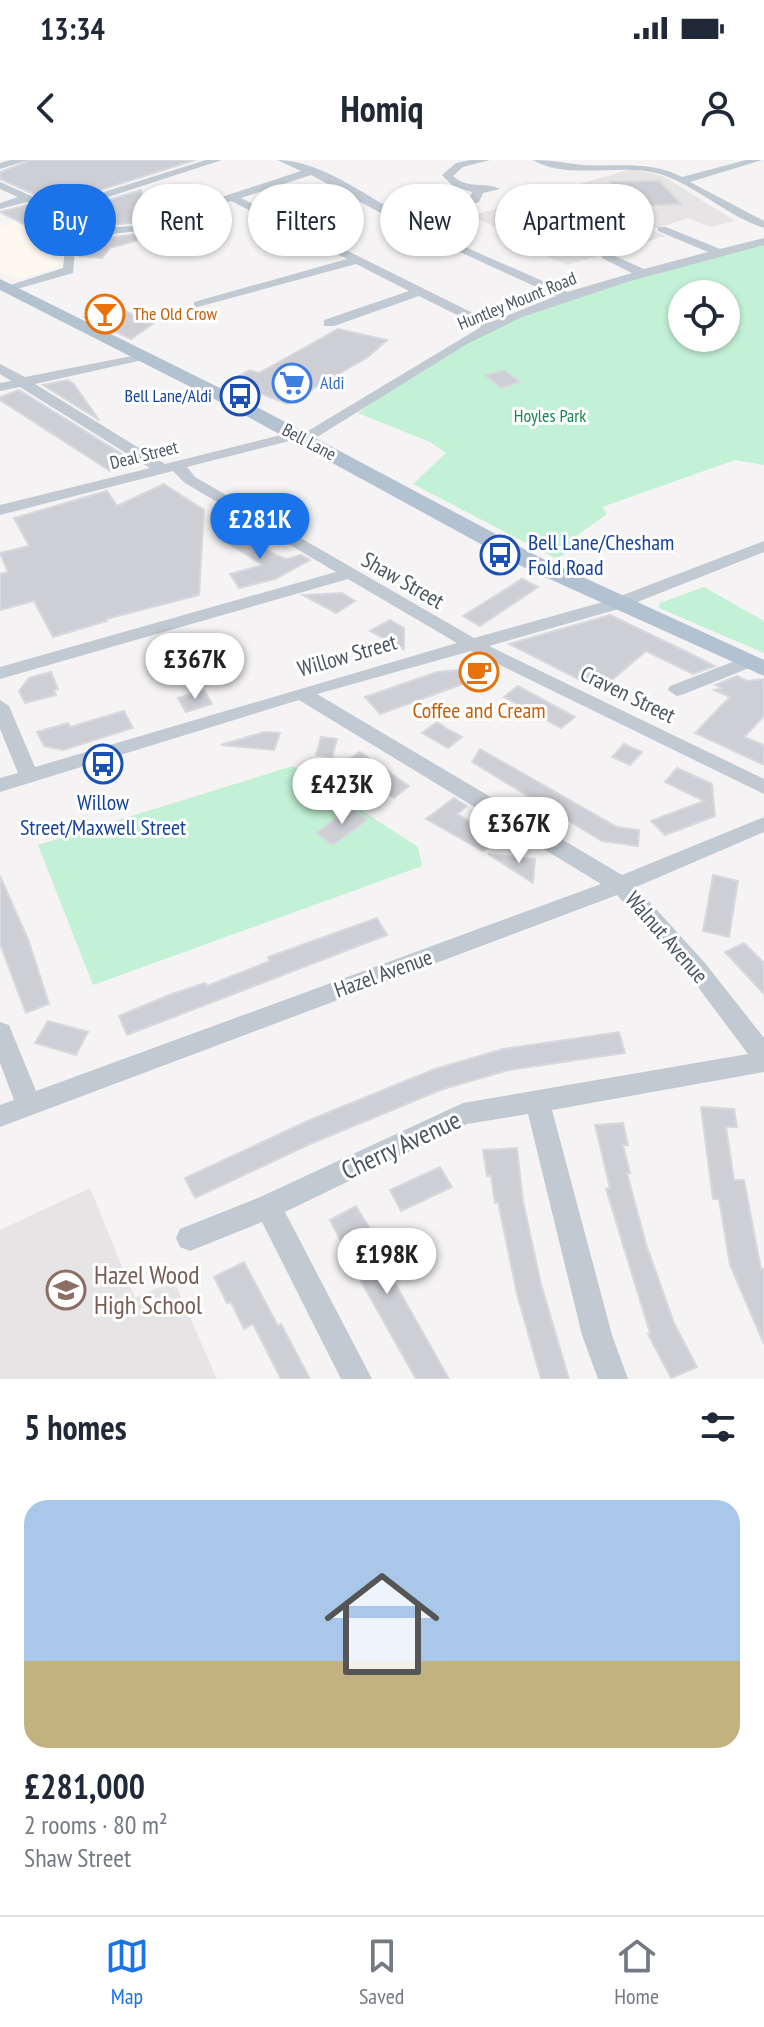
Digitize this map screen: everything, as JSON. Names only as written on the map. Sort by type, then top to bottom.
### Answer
[{"type":"main road","name":"Bell Lane","points":[[5,286],[300,437],[482,538],[616,604],[756,666]]},
{"type":"street","points":[[116,192],[217,160]]},
{"type":"street","points":[[283,160],[312,171],[416,228],[570,298]]},
{"type":"street","points":[[457,184],[451,182],[447,175],[460,165],[485,160]]},
{"type":"street","points":[[538,160],[601,169],[634,163],[685,180],[749,220],[764,225]]},
{"type":"street","points":[[685,180],[757,160]]},
{"type":"street","points":[[0,166],[15,161]]},
{"type":"street","points":[[232,197],[312,171]]},
{"type":"street","points":[[0,185],[24,196]]},
{"type":"street","points":[[479,191],[495,189]]},
{"type":"street","points":[[232,197],[491,327]]},
{"type":"street","points":[[0,206],[24,199]]},
{"type":"street","points":[[662,229],[719,253]]},
{"type":"street","name":"Huntley Mount Road","points":[[300,437],[450,347],[491,327],[644,274],[764,241]]},
{"type":"street","points":[[5,286],[68,266],[70,256]]},
{"type":"street","points":[[606,256],[644,274]]},
{"type":"street","points":[[198,305],[360,259]]},
{"type":"street","points":[[329,323],[421,291]]},
{"type":"street","points":[[0,387],[142,356]]},
{"type":"street","name":"Shaw Street","points":[[0,368],[471,644]]},
{"type":"street","name":"Deal Street","points":[[0,510],[178,472],[300,437]]},
{"type":"street","name":"Willow Street","points":[[0,785],[301,693],[616,604],[764,546]]},
{"type":"street","points":[[0,673],[347,574]]},
{"type":"street","name":"Craven Street","points":[[471,644],[764,787]]},
{"type":"street","points":[[677,690],[756,666]]},
{"type":"street","name":"Walnut Avenue","points":[[301,693],[621,885],[697,969],[764,1056]]},
{"type":"street","points":[[0,706],[29,776]]},
{"type":"street","name":"Hazel Avenue","points":[[0,1116],[621,885],[764,824]]},
{"type":"street","points":[[0,1032],[29,1105]]},
{"type":"street","name":"Cherry Avenue","points":[[190,1238],[268,1207],[463,1114],[764,1062]]},
{"type":"street","points":[[537,1100],[597,1335],[613,1379]]},
{"type":"street","points":[[268,1207],[357,1379]]},
{"type":"shaded area","points":[[631,169],[663,176],[735,221],[711,227],[688,218],[654,229],[654,184],[580,184]]},
{"type":"shaded area","points":[[495,209],[495,227],[479,220],[479,214]]},
{"type":"shaded area","points":[[24,219],[24,256],[50,256],[61,263],[58,267],[17,280],[0,271],[0,226]]},
{"type":"shaded area","points":[[654,231],[666,236],[654,240]]},
{"type":"shaded area","points":[[546,256],[598,256],[567,265]]},
{"type":"shaded area","name":"Hazel Wood High School","points":[[90,1188],[135,1298],[174,1281],[217,1379],[0,1379],[0,1230]]},
{"type":"green space","name":"Hoyles Park","points":[[764,240],[764,465],[735,460],[602,507],[607,514],[576,536],[582,540],[557,559],[413,484],[446,453],[430,442],[358,413],[452,346],[526,311]]},
{"type":"green space","points":[[704,587],[764,621],[764,653],[659,608],[660,603]]},
{"type":"green space","points":[[293,766],[418,847],[422,866],[93,985],[38,845]]},
{"type":"building","points":[[31,160],[195,160],[116,185],[24,184],[24,190],[0,179],[0,172]]},
{"type":"building","points":[[659,181],[681,204],[654,205],[654,184],[611,182]]},
{"type":"building","points":[[132,193],[132,223],[116,224],[116,198]]},
{"type":"building","points":[[24,206],[24,224],[0,212]]},
{"type":"building","points":[[132,235],[132,242],[116,246],[116,237]]},
{"type":"building","points":[[110,306],[154,323],[131,339],[84,317]]},
{"type":"building","points":[[338,329],[387,340],[368,357],[287,404],[229,381],[250,370],[259,373]]},
{"type":"building","points":[[504,370],[520,382],[501,388],[485,375]]},
{"type":"building","points":[[67,380],[73,383],[99,420],[43,385]]},
{"type":"building","points":[[19,390],[125,456],[132,466],[110,471],[0,400],[0,397]]},
{"type":"building","points":[[164,484],[204,510],[199,595],[106,619],[53,637],[34,601],[0,610],[0,574],[8,572],[0,553],[29,546],[14,518],[107,491],[117,506]]},
{"type":"building","points":[[236,530],[276,555],[286,559],[301,555],[310,560],[275,579],[239,588],[230,574],[263,565],[220,538]]},
{"type":"building","points":[[522,579],[538,587],[480,626],[463,616]]},
{"type":"building","points":[[342,593],[355,601],[336,613],[303,595]]},
{"type":"building","points":[[610,615],[715,666],[693,674],[646,651],[600,690],[509,644]]},
{"type":"building","points":[[390,620],[404,628],[404,649],[370,631]]},
{"type":"building","points":[[492,667],[493,673],[380,714],[365,697],[437,672]]},
{"type":"building","points":[[51,672],[58,689],[54,690],[56,695],[25,703],[19,691],[29,678]]},
{"type":"building","points":[[737,676],[747,681],[764,679],[764,716],[744,737],[764,745],[764,765],[695,733],[730,697],[714,690],[722,688],[715,685]]},
{"type":"building","points":[[518,686],[575,717],[561,728],[504,697]]},
{"type":"building","points":[[204,690],[212,704],[186,712],[178,698]]},
{"type":"building","points":[[124,711],[133,728],[63,750],[44,746],[37,732],[68,723],[70,727]]},
{"type":"building","points":[[437,722],[462,737],[448,748],[422,733]]},
{"type":"building","points":[[264,732],[280,733],[274,750],[221,745]]},
{"type":"building","points":[[321,737],[337,739],[332,757],[316,755]]},
{"type":"building","points":[[624,744],[642,752],[630,765],[612,757]]},
{"type":"building","points":[[480,749],[617,827],[639,830],[638,846],[602,841],[472,762]]},
{"type":"building","points":[[360,752],[409,786],[394,798],[343,763]]},
{"type":"building","points":[[677,768],[712,784],[715,816],[665,835],[651,821],[704,801],[665,782]]},
{"type":"building","points":[[454,798],[467,806],[457,814],[499,839],[483,851],[426,819]]},
{"type":"building","points":[[350,808],[367,820],[333,845],[316,833]]},
{"type":"building","points":[[488,854],[535,859],[533,883]]},
{"type":"building","points":[[713,875],[738,881],[729,937],[703,931]]},
{"type":"building","points":[[0,876],[28,939],[49,1004],[26,1013],[0,944]]},
{"type":"building","points":[[377,918],[387,935],[127,1035],[119,1016],[169,995],[205,983],[207,986],[270,961],[268,957]]},
{"type":"building","points":[[744,943],[764,963],[764,994],[725,952]]},
{"type":"building","points":[[48,1021],[88,1032],[76,1055],[35,1043]]},
{"type":"building","points":[[619,1032],[625,1053],[509,1070],[443,1089],[310,1144],[195,1198],[185,1178],[312,1119],[435,1069],[503,1049]]},
{"type":"building","points":[[701,1107],[734,1109],[737,1127],[726,1127],[734,1180],[744,1180],[761,1269],[764,1269],[764,1344],[730,1265],[719,1199],[713,1199]]},
{"type":"building","points":[[623,1123],[628,1145],[623,1145],[630,1173],[627,1173],[646,1244],[674,1323],[697,1367],[671,1378],[648,1334],[606,1189],[610,1188],[595,1125]]},
{"type":"building","points":[[517,1148],[523,1201],[541,1284],[569,1379],[541,1379],[517,1294],[498,1202],[495,1203],[491,1176],[487,1176],[483,1150]]},
{"type":"building","points":[[440,1167],[452,1187],[401,1211],[390,1190]]},
{"type":"building","points":[[356,1206],[372,1232],[368,1234],[383,1262],[449,1379],[416,1379],[362,1283],[330,1220]]},
{"type":"building","points":[[244,1262],[310,1379],[281,1379],[253,1324],[244,1329],[231,1302],[227,1303],[214,1277]]},
{"type":"place","name":"The Old Crow","points":[[105,314]]},
{"type":"place","name":"Aldi","points":[[292,383]]},
{"type":"place","name":"Bell Lane/Aldi","points":[[240,396]]},
{"type":"place","name":"Bell Lane/Chesham Fold Road","points":[[500,555]]},
{"type":"place","name":"Coffee and Cream","points":[[479,672]]},
{"type":"place","name":"Willow Street/Maxwell Street","points":[[103,764]]},
{"type":"place","name":"Hazel Wood High School","points":[[66,1290]]}]
